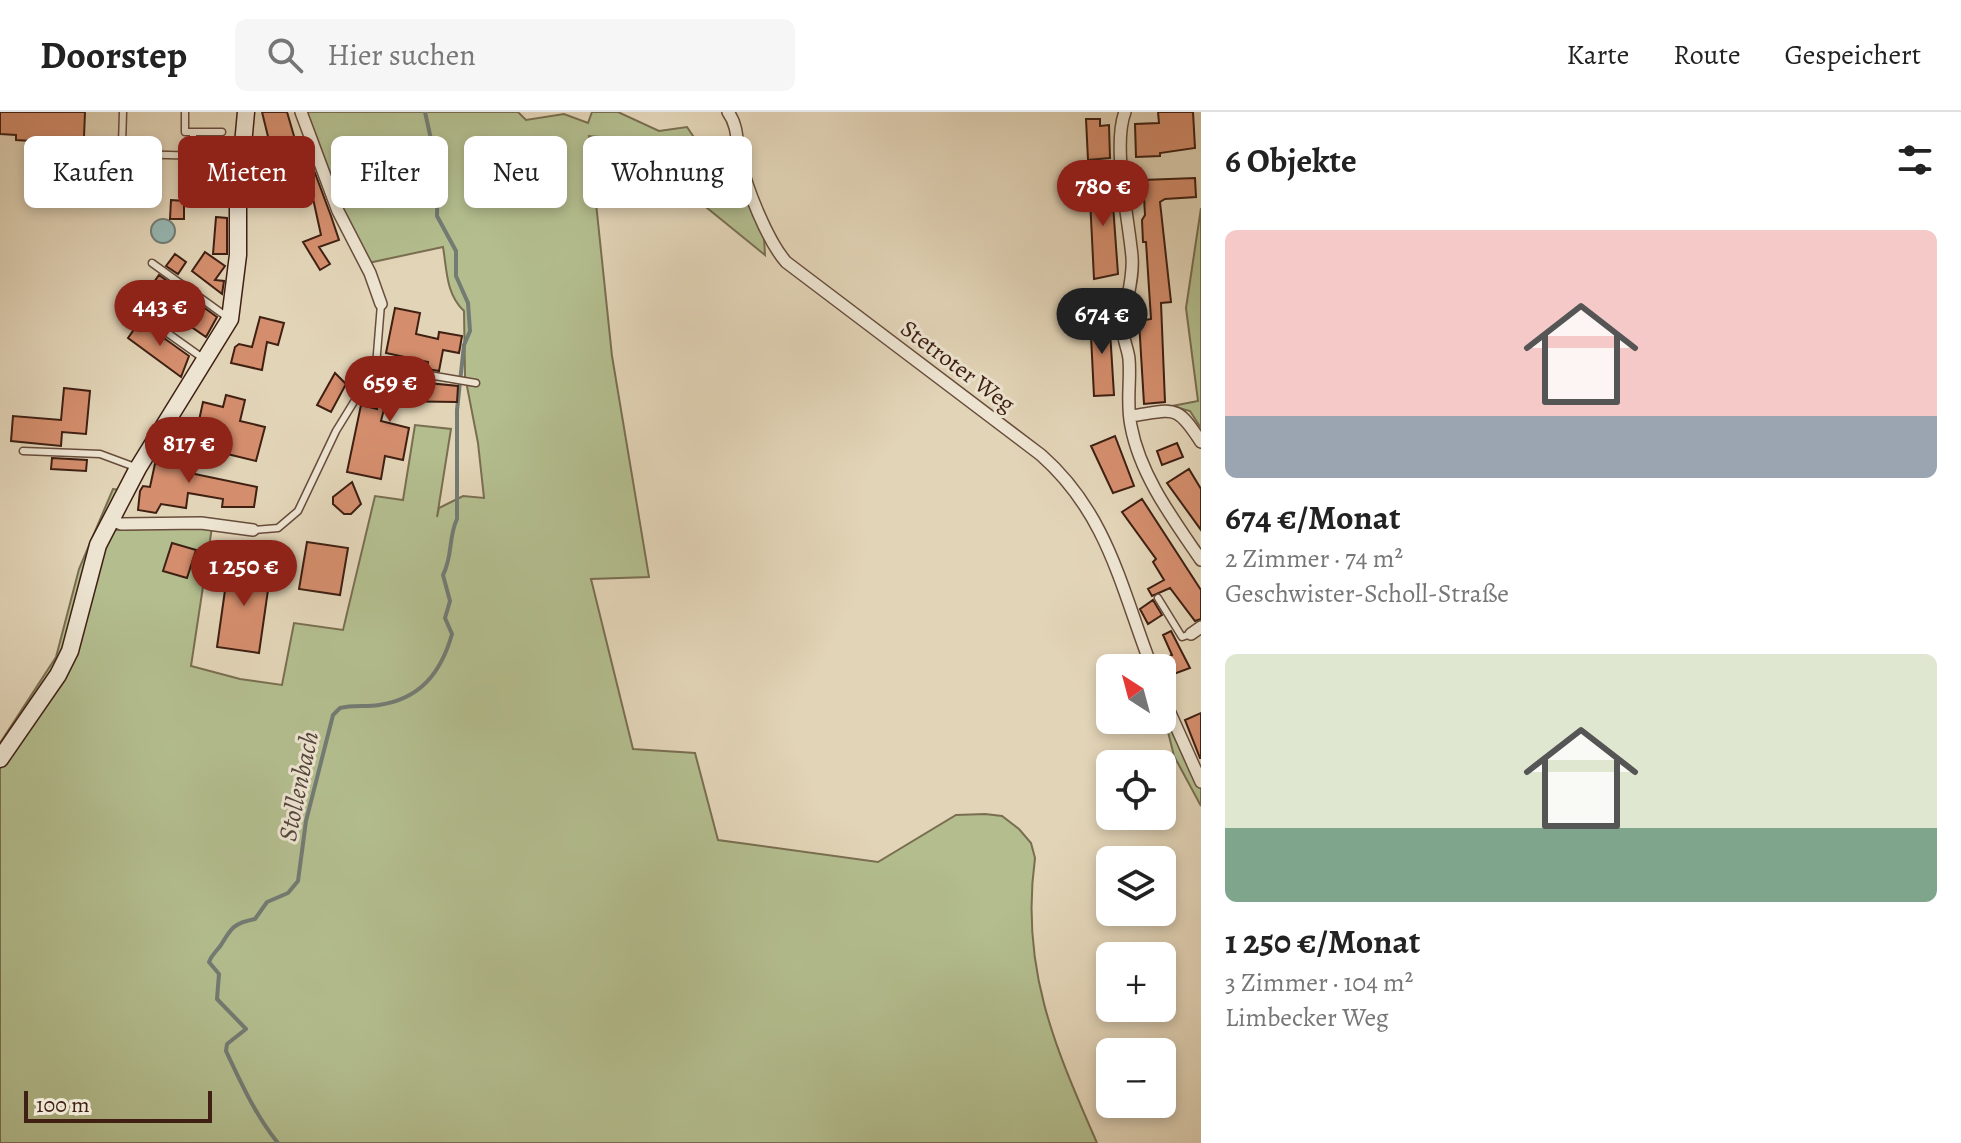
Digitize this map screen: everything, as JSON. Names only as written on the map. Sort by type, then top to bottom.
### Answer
[{"type":"street","points":[[243,136],[246,112]]},
{"type":"street","points":[[301,112],[338,211],[370,273],[381,304]]},
{"type":"street","name":"Stetroter Weg","points":[[728,112],[736,125],[740,160],[767,235],[786,262],[1063,474],[1089,509],[1113,556],[1147,654]]},
{"type":"street","points":[[1125,112],[1122,121],[1124,172],[1133,279],[1125,305],[1123,329],[1129,356],[1126,390],[1130,416],[1139,456],[1151,482],[1201,560]]},
{"type":"street","points":[[0,759],[58,675],[70,651],[90,565],[138,468],[207,361],[230,319],[238,255],[239,208]]},
{"type":"street","points":[[1130,416],[1175,412],[1187,418],[1201,442]]},
{"type":"street","points":[[111,520],[121,524],[201,523],[253,530]]},
{"type":"street","points":[[1176,726],[1201,782]]},
{"type":"lane","points":[[123,112],[125,151],[131,154],[178,156]]},
{"type":"lane","points":[[185,112],[185,132],[222,132]]},
{"type":"lane","points":[[152,263],[230,319]]},
{"type":"lane","points":[[124,302],[207,361]]},
{"type":"lane","points":[[253,530],[278,528],[298,511],[336,431],[376,366],[381,304]]},
{"type":"lane","points":[[376,366],[476,383]]},
{"type":"lane","points":[[23,451],[100,454],[138,468]]},
{"type":"lane","points":[[1158,598],[1182,637],[1196,631]]},
{"type":"green space","points":[[303,112],[518,112],[526,120],[564,114],[588,123],[592,112],[618,112],[659,131],[687,127],[693,136],[583,136],[583,208],[597,208],[612,356],[649,577],[591,579],[633,749],[695,753],[718,840],[878,862],[956,815],[1002,816],[1019,829],[1031,843],[1035,858],[1032,935],[1044,1005],[1067,1072],[1097,1143],[0,1143],[0,767],[53,692],[96,567],[113,530],[212,527],[191,666],[240,679],[282,685],[294,623],[343,630],[375,496],[403,500],[415,425],[451,429],[437,517],[439,508],[463,496],[484,498],[478,443],[465,376],[464,311],[450,290],[443,247],[368,263],[347,228],[339,208],[448,208],[448,136],[331,136],[331,186],[315,136],[312,136]]},
{"type":"green space","points":[[752,204],[764,237],[765,255],[707,208],[752,208]]},
{"type":"green space","points":[[1201,208],[1201,428],[1190,411],[1172,406],[1198,401],[1186,308]]},
{"type":"green space","points":[[113,489],[121,490],[60,661],[0,750],[0,743],[56,657],[79,569]]},
{"type":"green space","points":[[1168,734],[1175,734],[1201,787],[1201,806],[1176,760],[1176,750],[1172,750]]},
{"type":"water","points":[[163,219],[171,223],[175,231],[171,239],[163,243],[155,239],[151,231],[155,223]]},
{"type":"building","points":[[0,112],[85,112],[84,136],[24,136],[24,141],[16,140],[16,135],[0,134]]},
{"type":"building","points":[[262,112],[287,112],[294,136],[268,136]]},
{"type":"building","points":[[1158,112],[1193,112],[1195,148],[1160,153],[1160,156],[1136,157],[1135,124],[1159,123]]},
{"type":"building","points":[[1086,119],[1100,119],[1100,126],[1109,125],[1110,158],[1088,160]]},
{"type":"building","points":[[315,173],[339,240],[319,247],[330,264],[320,270],[303,242],[321,235],[315,208]]},
{"type":"building","points":[[1111,177],[1118,274],[1094,279],[1089,178]]},
{"type":"building","points":[[1195,178],[1196,197],[1160,202],[1171,302],[1161,303],[1165,402],[1144,404],[1139,321],[1151,319],[1146,242],[1143,242],[1143,180]]},
{"type":"building","points":[[171,200],[178,201],[178,208],[184,208],[184,219],[170,219]]},
{"type":"building","points":[[216,217],[227,218],[227,254],[213,254]]},
{"type":"building","points":[[205,252],[225,266],[215,280],[224,281],[222,294],[192,271]]},
{"type":"building","points":[[175,254],[186,262],[178,274],[166,266]]},
{"type":"building","points":[[159,275],[217,317],[206,337],[145,295]]},
{"type":"building","points":[[395,308],[420,313],[416,334],[438,339],[439,332],[462,336],[459,353],[443,350],[439,371],[427,369],[428,362],[386,353]]},
{"type":"building","points":[[1109,315],[1114,395],[1094,396],[1090,316]]},
{"type":"building","points":[[260,317],[284,323],[278,345],[267,342],[262,370],[231,363],[235,347],[239,344],[252,347]]},
{"type":"building","points":[[140,321],[189,356],[181,377],[128,338]]},
{"type":"building","points":[[335,373],[346,384],[331,412],[317,405]]},
{"type":"building","points":[[377,378],[458,386],[457,402],[386,401],[381,421],[409,428],[403,460],[385,456],[381,479],[347,472],[361,405],[377,409]]},
{"type":"building","points":[[64,388],[90,391],[86,434],[62,432],[61,446],[11,441],[13,416],[61,420]]},
{"type":"building","points":[[226,395],[245,400],[240,421],[265,427],[256,461],[219,452],[217,459],[201,455],[209,428],[198,425],[203,402],[223,407]]},
{"type":"building","points":[[1115,436],[1134,486],[1113,493],[1091,446]]},
{"type":"building","points":[[1177,443],[1183,457],[1162,465],[1157,451]]},
{"type":"building","points":[[171,444],[195,449],[190,473],[257,487],[254,507],[222,507],[223,499],[188,493],[186,508],[161,504],[156,513],[138,510],[140,491],[143,486],[150,487],[156,459],[167,462]]},
{"type":"building","points":[[52,458],[87,460],[86,471],[51,469]]},
{"type":"building","points":[[1189,469],[1201,489],[1201,530],[1167,483]]},
{"type":"building","points":[[352,482],[361,504],[351,514],[344,514],[333,504],[333,497]]},
{"type":"building","points":[[1142,499],[1201,590],[1201,619],[1195,621],[1170,588],[1152,596],[1148,589],[1164,580],[1153,562],[1156,559],[1122,512]]},
{"type":"building","points":[[307,542],[348,548],[340,595],[299,589]]},
{"type":"building","points":[[172,543],[196,550],[187,578],[163,571]]},
{"type":"building","points":[[229,562],[271,569],[259,653],[217,647]]},
{"type":"building","points":[[1153,600],[1162,615],[1148,624],[1140,609]]},
{"type":"building","points":[[1171,631],[1190,668],[1176,673],[1176,654],[1172,654],[1163,635]]},
{"type":"building","points":[[1201,713],[1201,758],[1200,758],[1185,720]]},
{"type":"waterway","name":"Stollenbach","points":[[278,1143],[256,1110],[226,1051],[227,1044],[246,1029],[217,999],[219,974],[209,962],[234,927],[255,919],[267,902],[288,893],[298,881],[306,821],[333,715],[340,708],[393,702],[417,690],[442,661],[452,634],[445,618],[450,601],[443,575],[457,519],[457,410],[464,345],[470,331],[468,303],[456,276],[456,251],[437,216],[438,171],[425,112]]}]
